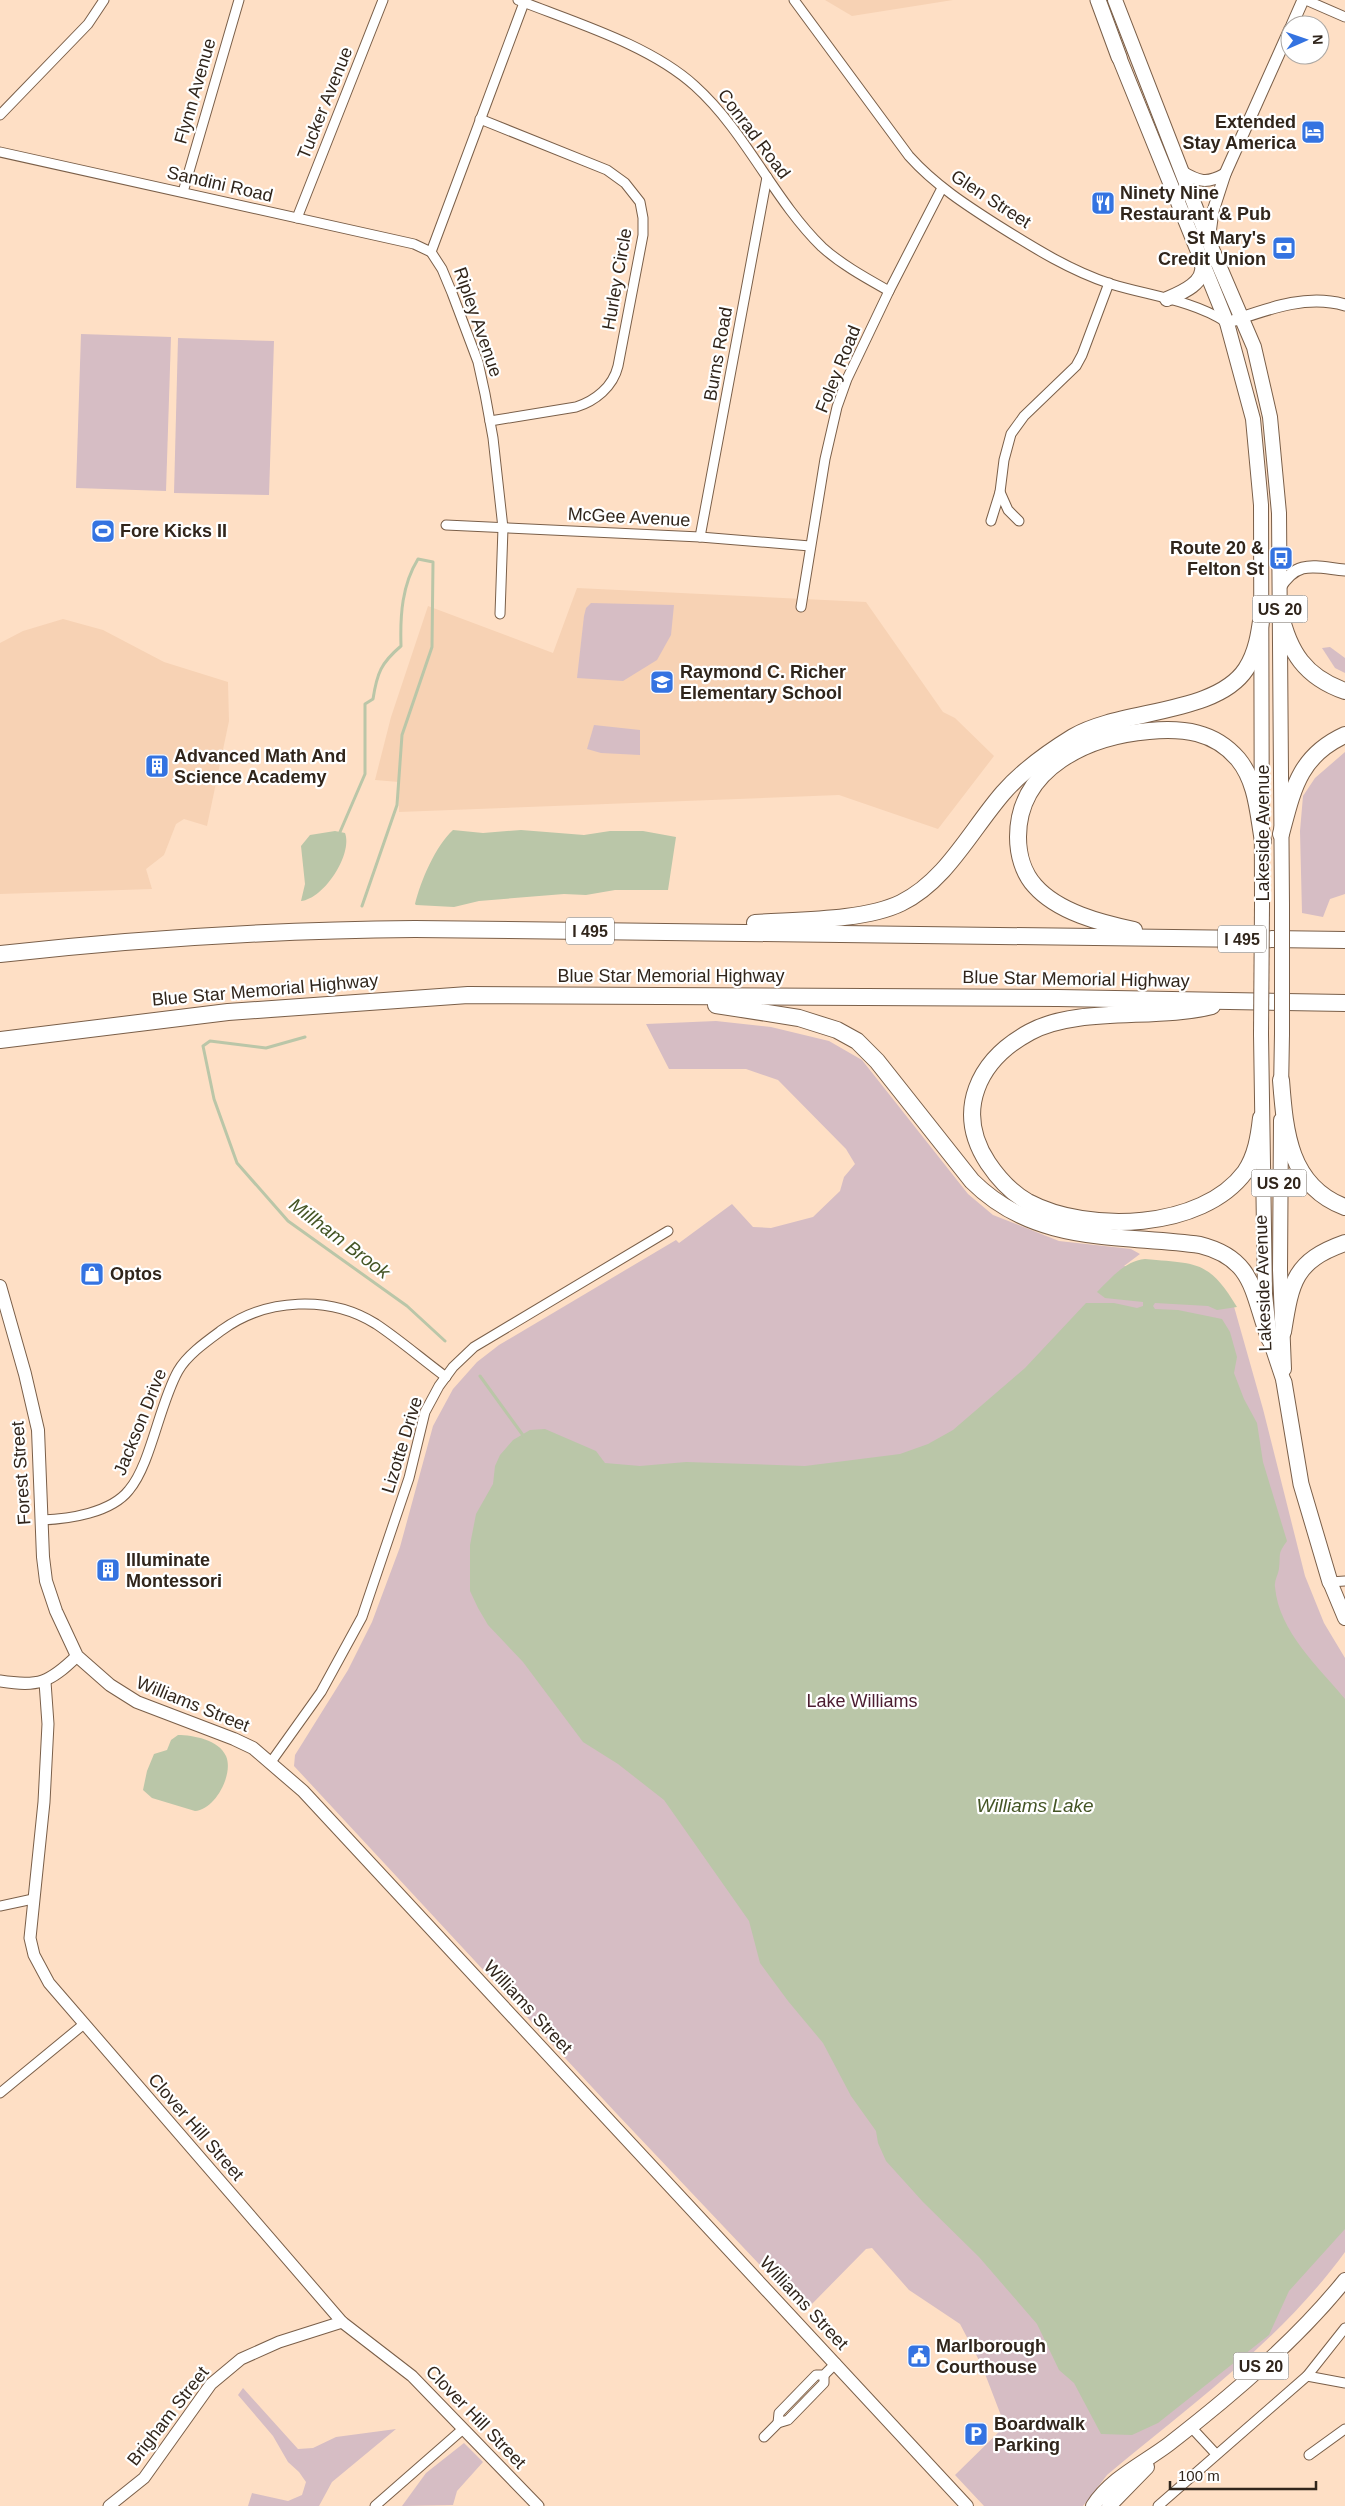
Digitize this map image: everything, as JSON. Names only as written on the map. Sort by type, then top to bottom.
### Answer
[{"type":"highway","name":"US 20","points":[[1098,0],[1119,58]]},
{"type":"highway","points":[[589,930],[831,917],[872,912],[901,903],[941,871],[956,855],[1002,794],[1022,772],[1042,756],[1095,726],[1195,701],[1230,685],[1246,669],[1253,655],[1263,607]]},
{"type":"highway","points":[[1280,612],[1289,641],[1306,668],[1324,683],[1345,691]]},
{"type":"highway","points":[[1180,938],[1138,931],[1099,920],[1057,903],[1033,885],[1021,858],[1018,832],[1024,805],[1037,780],[1067,755],[1101,740],[1137,732],[1173,729],[1211,737],[1225,746],[1239,760],[1251,781],[1263,841]]},
{"type":"highway","points":[[1282,834],[1293,792],[1302,769],[1316,754],[1345,735]]},
{"type":"highway","name":"I 495","points":[[0,954],[112,944],[354,929],[589,930],[1345,940]]},
{"type":"highway","points":[[1304,939],[1345,936]]},
{"type":"highway","name":"Blue Star Memorial Highway","points":[[0,1040],[174,1017],[362,1001],[468,995],[1345,1003]]},
{"type":"highway","points":[[649,996],[786,1015],[813,1022],[848,1035],[864,1047],[972,1181],[987,1196],[1023,1218],[1059,1230],[1185,1243],[1215,1249],[1228,1256],[1245,1272],[1277,1336]]},
{"type":"highway","points":[[1230,1001],[1188,1012],[1063,1021],[1030,1032],[1001,1052],[980,1080],[972,1108],[975,1139],[992,1168],[1014,1192],[1028,1202],[1044,1209],[1080,1218],[1116,1221],[1147,1220],[1185,1212],[1214,1198],[1233,1185],[1246,1171],[1254,1154],[1261,1118]]},
{"type":"highway","points":[[1281,1080],[1286,1128],[1297,1166],[1314,1188],[1329,1199],[1345,1207]]},
{"type":"highway","points":[[1277,1336],[1294,1284],[1304,1266],[1319,1253],[1345,1243]]},
{"type":"highway","name":"Lakeside Avenue","points":[[1284,1382],[1301,1484],[1337,1581]]},
{"type":"main road","name":"US 20","points":[[1115,0],[1209,242],[1242,317]]},
{"type":"main road","name":"US 20","points":[[1119,58],[1227,323]]},
{"type":"main road","points":[[1167,299],[1187,291],[1200,274],[1203,268],[1202,264]]},
{"type":"main road","name":"Lakeside Avenue","points":[[1242,317],[1256,353],[1273,432],[1279,513],[1282,1034],[1277,1336]]},
{"type":"main road","name":"Lakeside Avenue","points":[[1227,323],[1250,408],[1257,449],[1261,505],[1263,607],[1261,1118],[1264,1271],[1284,1382]]},
{"type":"main road","name":"Forest Street","points":[[0,1286],[36,1420],[40,1450],[46,1582],[56,1611],[77,1656]]},
{"type":"main road","name":"Lakeside Avenue","points":[[1337,1581],[1345,1618]]},
{"type":"main road","name":"Williams Street","points":[[77,1656],[122,1694],[150,1707],[234,1738],[271,1762],[303,1791],[967,2506]]},
{"type":"main road","name":"US 20","points":[[1109,2506],[1169,2444],[1267,2362],[1321,2308],[1345,2280]]},
{"type":"main road","name":"US 20","points":[[1093,2506],[1099,2496],[1121,2477],[1169,2444]]},
{"type":"street","points":[[0,115],[88,24],[104,0]]},
{"type":"street","name":"Flynn Avenue","points":[[183,192],[238,0]]},
{"type":"street","name":"Tucker Avenue","points":[[297,218],[383,0]]},
{"type":"street","name":"Glen Street","points":[[794,0],[909,156],[942,188],[1039,250],[1109,283],[1208,311],[1227,323]]},
{"type":"street","points":[[1297,15],[1304,0],[1345,17]]},
{"type":"street","name":"Ripley Avenue","points":[[500,614],[503,528],[490,421],[478,362],[442,268],[431,252],[523,1]]},
{"type":"street","name":"Conrad Road","points":[[523,1],[638,48],[676,70],[711,101],[797,218],[823,247],[838,260],[889,291]]},
{"type":"street","points":[[1209,242],[1213,211],[1225,174],[1280,51]]},
{"type":"street","name":"Hurley Circle","points":[[480,119],[596,165],[619,177],[640,202],[643,226],[618,366],[609,386],[589,402],[576,407],[490,421]]},
{"type":"street","name":"Sandini Road","points":[[0,152],[414,244],[431,252]]},
{"type":"street","points":[[1181,172],[1204,182],[1213,181],[1225,174]]},
{"type":"street","name":"Burns Road","points":[[700,537],[767,177]]},
{"type":"street","name":"Foley Road","points":[[801,607],[825,458],[837,407],[847,379],[889,291],[942,188]]},
{"type":"street","points":[[991,521],[1000,492],[1004,460],[1011,434],[1024,416],[1076,366],[1082,355],[1109,283]]},
{"type":"street","points":[[1227,323],[1242,317],[1307,301],[1323,300],[1345,305]]},
{"type":"street","points":[[1000,492],[1008,510],[1019,521]]},
{"type":"street","name":"McGee Avenue","points":[[446,525],[700,537],[810,546]]},
{"type":"street","points":[[1279,589],[1287,576],[1297,569],[1310,566],[1345,570]]},
{"type":"street","name":"Lizotte Drive","points":[[271,1762],[321,1692],[362,1617],[409,1478],[426,1412],[446,1377],[474,1347],[668,1231]]},
{"type":"street","name":"Jackson Drive","points":[[42,1520],[60,1520],[101,1508],[117,1502],[130,1490],[140,1474],[167,1394],[179,1369],[202,1345],[230,1325],[255,1313],[278,1306],[300,1304],[325,1305],[348,1311],[375,1324],[446,1377]]},
{"type":"street","points":[[0,1681],[32,1684],[45,1682],[77,1656]]},
{"type":"street","name":"Clover Hill Street","points":[[45,1682],[48,1724],[44,1802],[30,1938],[34,1956],[53,1989],[342,2322],[412,2376],[538,2506]]},
{"type":"street","points":[[0,1906],[33,1899]]},
{"type":"street","points":[[0,2093],[84,2024]]},
{"type":"street","name":"Brigham Street","points":[[109,2506],[144,2478],[211,2384],[241,2359],[279,2342],[342,2322]]},
{"type":"street","points":[[1158,2506],[1307,2376],[1345,2328]]},
{"type":"street","points":[[764,2437],[778,2423],[778,2413],[816,2375],[824,2375],[836,2363]]},
{"type":"street","points":[[1307,2376],[1345,2383]]},
{"type":"street","points":[[1190,2426],[1216,2454]]},
{"type":"street","points":[[375,2506],[463,2429]]},
{"type":"street","points":[[1309,2455],[1345,2429]]},
{"type":"shaded area","points":[[825,0],[953,0],[852,16]]},
{"type":"shaded area","name":"Raymond C. Richer Elementary School","points":[[577,588],[866,602],[943,712],[955,718],[994,756],[938,829],[839,795],[399,812],[399,782],[375,780],[391,717],[428,606],[553,653]]},
{"type":"shaded area","points":[[63,619],[103,630],[164,662],[228,682],[229,721],[207,826],[184,819],[176,824],[164,855],[146,869],[152,889],[0,894],[0,643],[23,631]]},
{"type":"green space","points":[[81,334],[171,337],[166,491],[76,488]]},
{"type":"green space","points":[[178,338],[274,341],[269,495],[174,493]]},
{"type":"green space","points":[[591,603],[674,605],[671,635],[657,660],[623,681],[577,678],[584,616],[586,608]]},
{"type":"green space","points":[[1330,647],[1345,658],[1345,673],[1335,668],[1322,648]]},
{"type":"green space","points":[[594,725],[640,730],[640,755],[601,753],[587,749]]},
{"type":"green space","points":[[1345,752],[1345,894],[1330,899],[1323,917],[1302,913],[1300,831],[1303,796],[1315,778]]},
{"type":"green space","name":"Williams Lake","points":[[716,1021],[771,1027],[829,1041],[862,1060],[968,1194],[993,1215],[1059,1241],[1131,1249],[1140,1254],[1124,1266],[1189,1272],[1233,1303],[1263,1409],[1305,1576],[1324,1623],[1345,1658],[1345,2252],[1320,2284],[1263,2343],[1233,2371],[1107,2475],[1083,2506],[984,2506],[955,2475],[1005,2426],[982,2366],[960,2324],[909,2290],[872,2248],[866,2249],[808,2308],[800,2300],[796,2303],[617,2114],[294,1766],[295,1755],[348,1670],[372,1622],[400,1547],[433,1426],[453,1389],[477,1362],[499,1345],[676,1240],[679,1243],[732,1204],[753,1227],[771,1228],[813,1217],[840,1191],[844,1177],[855,1164],[846,1149],[778,1080],[746,1069],[669,1069],[646,1024]]},
{"type":"green space","points":[[243,2388],[298,2449],[313,2448],[336,2437],[396,2429],[332,2482],[319,2506],[248,2506],[252,2493],[288,2501],[302,2495],[306,2482],[288,2462],[273,2436],[238,2395]]},
{"type":"green space","points":[[464,2443],[483,2462],[457,2491],[453,2505],[402,2506],[426,2473]]},
{"type":"water","points":[[453,830],[483,833],[521,830],[584,835],[610,831],[643,831],[676,837],[668,890],[615,890],[586,895],[564,894],[479,901],[454,907],[416,905],[430,864],[440,845]]},
{"type":"water","points":[[335,831],[345,833],[345,852],[341,863],[335,874],[319,892],[301,901],[305,884],[301,846],[310,835]]},
{"type":"water","name":"Williams Lake","points":[[1145,1259],[1189,1264],[1209,1272],[1227,1291],[1237,1307],[1217,1310],[1208,1306],[1155,1303],[1153,1306],[1155,1309],[1178,1310],[1222,1319],[1230,1332],[1237,1357],[1234,1373],[1244,1399],[1257,1423],[1263,1462],[1287,1541],[1281,1552],[1275,1582],[1278,1603],[1284,1619],[1301,1648],[1345,1699],[1345,2229],[1289,2291],[1269,2335],[1158,2423],[1132,2435],[1101,2434],[1074,2383],[1059,2370],[1037,2324],[979,2257],[923,2202],[886,2161],[878,2143],[876,2131],[851,2096],[823,2043],[788,2001],[760,1963],[749,1921],[664,1800],[618,1764],[583,1742],[523,1662],[488,1625],[470,1591],[470,1545],[476,1514],[493,1484],[495,1466],[500,1455],[513,1440],[530,1430],[545,1429],[596,1451],[605,1463],[640,1466],[686,1462],[805,1466],[900,1454],[928,1444],[953,1430],[1025,1368],[1086,1303],[1114,1303],[1137,1308],[1143,1306],[1143,1302],[1105,1298],[1097,1292],[1125,1267],[1138,1260]]},
{"type":"water","points":[[178,1735],[198,1737],[212,1742],[223,1751],[228,1763],[225,1781],[216,1798],[209,1805],[195,1811],[152,1798],[143,1790],[147,1771],[154,1754],[167,1750],[171,1740]]},
{"type":"waterway","name":"Millham Brook","points":[[340,832],[365,774],[365,704],[373,699],[378,675],[384,663],[401,646],[403,601],[408,579],[418,559],[433,562],[432,647],[402,735],[397,805],[362,906]]},
{"type":"waterway","name":"Millham Brook","points":[[305,1037],[266,1048],[210,1041],[203,1046],[214,1099],[237,1163],[288,1221],[407,1306],[445,1341]]},
{"type":"waterway","name":"Millham Brook","points":[[480,1376],[525,1438]]},
{"type":"place","name":"Extended Stay America","points":[[1313,132]]},
{"type":"place","name":"Ninety Nine Restaurant & Pub","points":[[1103,203]]},
{"type":"place","name":"St Mary's Credit Union","points":[[1284,248]]},
{"type":"place","name":"Fore Kicks II","points":[[103,531]]},
{"type":"place","name":"Route 20 & Felton St","points":[[1281,558]]},
{"type":"place","name":"Raymond C. Richer Elementary School","points":[[662,682]]},
{"type":"place","name":"Advanced Math And Science Academy","points":[[157,766]]},
{"type":"place","name":"Optos","points":[[92,1274]]},
{"type":"place","name":"Illuminate Montessori","points":[[108,1570]]},
{"type":"place","name":"Marlborough Courthouse","points":[[919,2356]]},
{"type":"place","name":"Boardwalk Parking","points":[[976,2434]]},
{"type":"park label","name":"Lake Williams","points":[[862,1701]]}]
